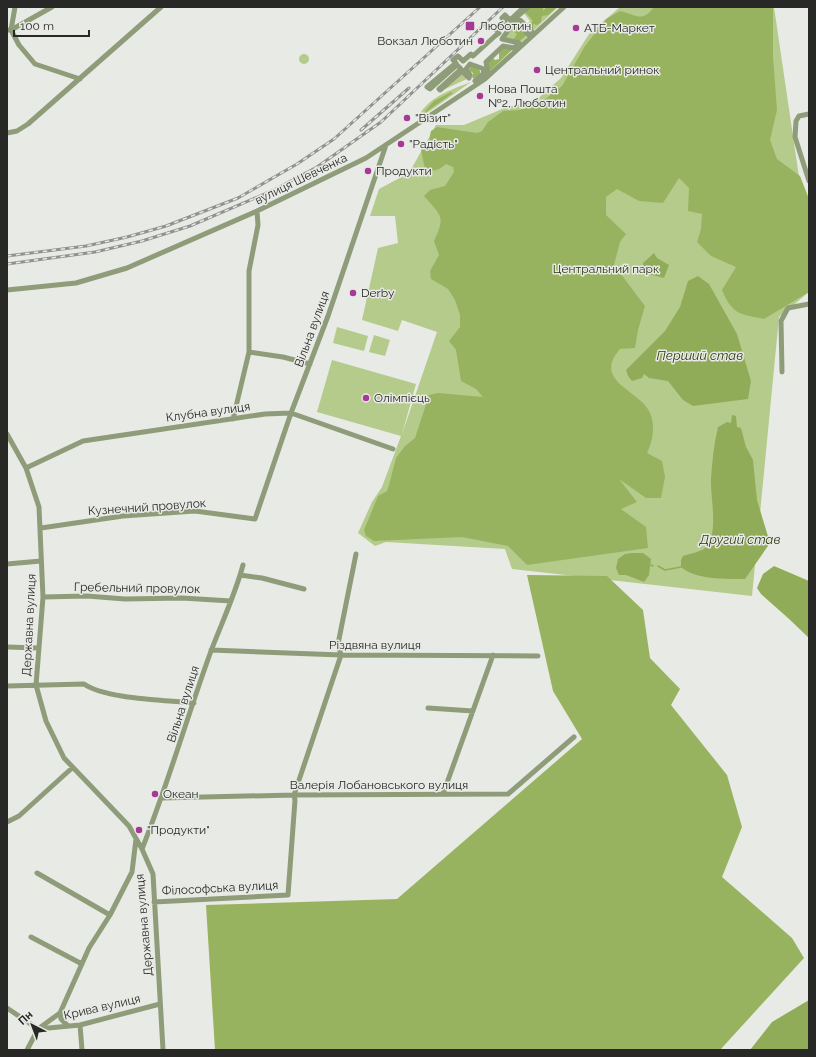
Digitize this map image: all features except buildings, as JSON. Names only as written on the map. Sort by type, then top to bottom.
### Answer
[{"type":"street","points":[[15,7],[9,30],[18,45],[35,64],[80,79]]},
{"type":"street","points":[[9,30],[52,7]]},
{"type":"street","points":[[7,133],[22,128],[161,7]]},
{"type":"street","points":[[524,7],[510,20],[505,15],[502,18],[506,22],[496,30],[499,33],[473,56],[471,54],[463,61],[458,56],[453,60],[456,63],[427,87],[430,89],[457,64],[461,69],[439,89],[440,90],[462,71],[469,78],[470,77],[466,69],[470,64],[484,69],[483,74],[475,81],[476,82],[488,73],[486,62],[503,46],[514,48],[519,43],[502,39],[514,22],[516,21],[529,35],[532,32],[517,17],[528,7]]},
{"type":"street","name":"вулиця Шевченка","points":[[7,290],[76,283],[127,268],[257,211],[366,158],[485,80],[564,7]]},
{"type":"street","points":[[809,114],[799,116],[794,130],[809,180]]},
{"type":"street","name":"Вільна вулиця","points":[[255,519],[386,145]]},
{"type":"street","points":[[233,419],[249,352],[249,271],[258,225],[257,211]]},
{"type":"street","points":[[782,372],[781,321],[783,315],[788,308],[809,304]]},
{"type":"street","points":[[249,352],[283,357],[310,364]]},
{"type":"street","name":"Клубна вулиця","points":[[26,468],[83,441],[265,414],[291,414],[393,449]]},
{"type":"street","name":"Державна вулиця","points":[[7,434],[26,468],[38,507],[41,528],[42,597],[36,685],[46,721],[64,758],[129,826],[142,849],[153,874],[163,1050]]},
{"type":"street","name":"Кузнечний провулок","points":[[41,528],[123,516],[195,511],[255,519]]},
{"type":"street","points":[[294,795],[341,655],[338,644],[356,554]]},
{"type":"street","points":[[7,564],[41,561]]},
{"type":"street","name":"Вільна вулиця","points":[[142,849],[162,798],[211,650],[231,601],[243,565]]},
{"type":"street","points":[[240,575],[262,578],[304,589]]},
{"type":"street","name":"Гребельний провулок","points":[[42,597],[87,596],[125,599],[182,598],[231,601]]},
{"type":"street","points":[[7,647],[38,648]]},
{"type":"street","name":"Різдвяна вулиця","points":[[211,650],[341,655],[538,656]]},
{"type":"street","points":[[443,794],[493,655]]},
{"type":"street","points":[[7,686],[84,684],[90,688],[116,695],[194,703]]},
{"type":"street","points":[[428,708],[473,711]]},
{"type":"street","name":"Валерія Лобановського вулиця","points":[[162,798],[294,795],[508,794],[574,737]]},
{"type":"street","points":[[7,822],[19,816],[72,768]]},
{"type":"street","name":"Філософська вулиця","points":[[154,902],[288,895],[295,800],[294,795]]},
{"type":"street","points":[[27,1050],[38,1029],[60,1013],[89,948],[110,915],[132,872],[136,839]]},
{"type":"street","points":[[37,872],[110,915]]},
{"type":"street","points":[[31,937],[82,964]]},
{"type":"street","name":"Крива вулиця","points":[[38,1029],[80,1025],[160,1004]]},
{"type":"street","points":[[7,1008],[38,1029]]},
{"type":"street","points":[[60,1013],[61,1019],[68,1026]]},
{"type":"street","points":[[80,1025],[82,1050]]},
{"type":"green space","points":[[528,7],[558,7],[532,32],[525,26],[530,21],[523,12]]},
{"type":"green space","points":[[530,7],[543,7],[543,11],[547,7],[557,7],[548,15],[542,16],[541,22],[537,25],[533,24],[533,30],[527,25],[533,21],[525,12]]},
{"type":"green space","name":"Центральний парк","points":[[620,7],[774,7],[809,245],[809,292],[779,317],[752,596],[512,569],[505,549],[386,542],[375,546],[358,533],[372,502],[382,487],[401,436],[317,412],[332,360],[416,384],[402,434],[437,332],[402,320],[398,331],[362,320],[378,248],[398,243],[395,216],[370,216],[379,189],[409,173],[436,125],[464,125],[507,107],[534,102],[561,78],[589,34]]},
{"type":"green space","name":"Центральний парк","points":[[654,7],[773,7],[773,57],[777,110],[770,140],[777,159],[800,176],[809,199],[809,292],[764,319],[737,312],[729,304],[722,290],[736,267],[711,256],[697,242],[701,229],[702,214],[688,211],[689,188],[679,178],[663,203],[639,201],[617,189],[606,197],[606,215],[626,234],[620,242],[614,265],[645,306],[638,330],[635,348],[620,349],[613,360],[611,369],[614,377],[620,384],[644,404],[649,411],[653,432],[647,453],[662,461],[665,477],[661,498],[646,498],[619,479],[637,502],[621,509],[646,527],[648,548],[527,565],[508,546],[462,537],[374,541],[366,536],[364,530],[378,496],[387,491],[396,458],[405,446],[415,438],[429,395],[438,393],[483,397],[476,389],[461,381],[456,350],[449,341],[460,327],[460,315],[455,300],[448,289],[431,279],[430,271],[439,255],[434,241],[441,221],[438,212],[424,196],[430,190],[445,186],[454,172],[453,167],[446,164],[436,170],[431,171],[425,169],[421,150],[429,144],[431,131],[437,127],[477,133],[482,131],[488,122],[503,111],[519,110],[538,105],[562,86],[585,46],[606,19],[620,11],[635,16],[646,15]]},
{"type":"green space","points":[[514,22],[529,35],[519,44],[504,41]]},
{"type":"green space","points":[[515,25],[517,25],[527,35],[518,42],[513,40],[517,34],[512,30]]},
{"type":"green space","points":[[503,46],[514,48],[488,73],[486,62],[493,58],[495,60],[499,59],[499,52]]},
{"type":"green space","points":[[304,54],[309,59],[304,64],[299,59]]},
{"type":"green space","points":[[471,66],[478,68],[480,71],[480,74],[474,79],[472,77],[473,73],[469,70]]},
{"type":"green space","points":[[462,71],[469,78],[441,91]]},
{"type":"green space","points":[[471,82],[420,118],[419,116],[423,109],[442,94]]},
{"type":"green space","points":[[451,92],[453,93],[426,112],[425,111],[434,101]]},
{"type":"green space","points":[[337,327],[368,336],[364,351],[333,343]]},
{"type":"green space","points":[[374,335],[390,340],[385,356],[369,352]]},
{"type":"green space","points":[[527,575],[607,576],[643,610],[650,658],[680,689],[671,705],[727,775],[742,827],[722,877],[792,938],[804,958],[720,1050],[215,1050],[206,905],[397,899],[582,739],[553,691]]},
{"type":"water","points":[[654,253],[657,258],[669,265],[664,278],[644,273],[643,263]]},
{"type":"water","name":"Перший став","points":[[698,276],[709,284],[737,334],[751,381],[748,399],[693,406],[683,400],[668,381],[649,378],[644,374],[642,378],[632,381],[628,376],[626,370],[665,331],[680,307],[688,281]]},
{"type":"water","name":"Другий став","points":[[732,415],[736,416],[737,427],[741,428],[746,447],[753,460],[757,500],[770,543],[745,579],[703,577],[681,567],[681,560],[683,556],[704,549],[709,543],[712,535],[713,516],[711,479],[715,440],[718,427],[727,422],[731,423]]},
{"type":"water","points":[[643,553],[651,559],[649,575],[644,582],[626,575],[619,575],[616,568],[618,559],[625,554]]},
{"type":"water","points":[[774,566],[809,581],[809,638],[761,594],[757,588],[763,574]]},
{"type":"water","points":[[809,1000],[809,1050],[750,1050],[772,1022]]},
{"type":"waterway","points":[[658,566],[665,570],[681,567]]},
{"type":"railway","points":[[7,256],[86,246],[127,237],[166,226],[238,198],[297,164],[334,139],[480,7]]},
{"type":"railway","points":[[7,264],[95,252],[142,241],[190,226],[274,190],[317,167],[381,122],[503,7]]},
{"type":"railway","points":[[361,130],[409,88]]},
{"type":"place","name":"Люботин","points":[[470,26]]},
{"type":"place","name":"АТБ-Маркет","points":[[576,28]]},
{"type":"place","name":"Вокзал Люботин","points":[[481,41]]},
{"type":"place","name":"Центральний ринок","points":[[537,70]]},
{"type":"place","name":"Нова Пошта №2, Люботин","points":[[480,96]]},
{"type":"place","name":"\"Візит\"","points":[[407,118]]},
{"type":"place","name":"\"Радість\"","points":[[401,144]]},
{"type":"place","name":"Продукти","points":[[368,171]]},
{"type":"place","name":"Derby","points":[[353,293]]},
{"type":"place","name":"Олімпієць","points":[[366,398]]},
{"type":"place","name":"Океан","points":[[155,794]]},
{"type":"place","name":"\"Продукти\"","points":[[139,830]]}]
